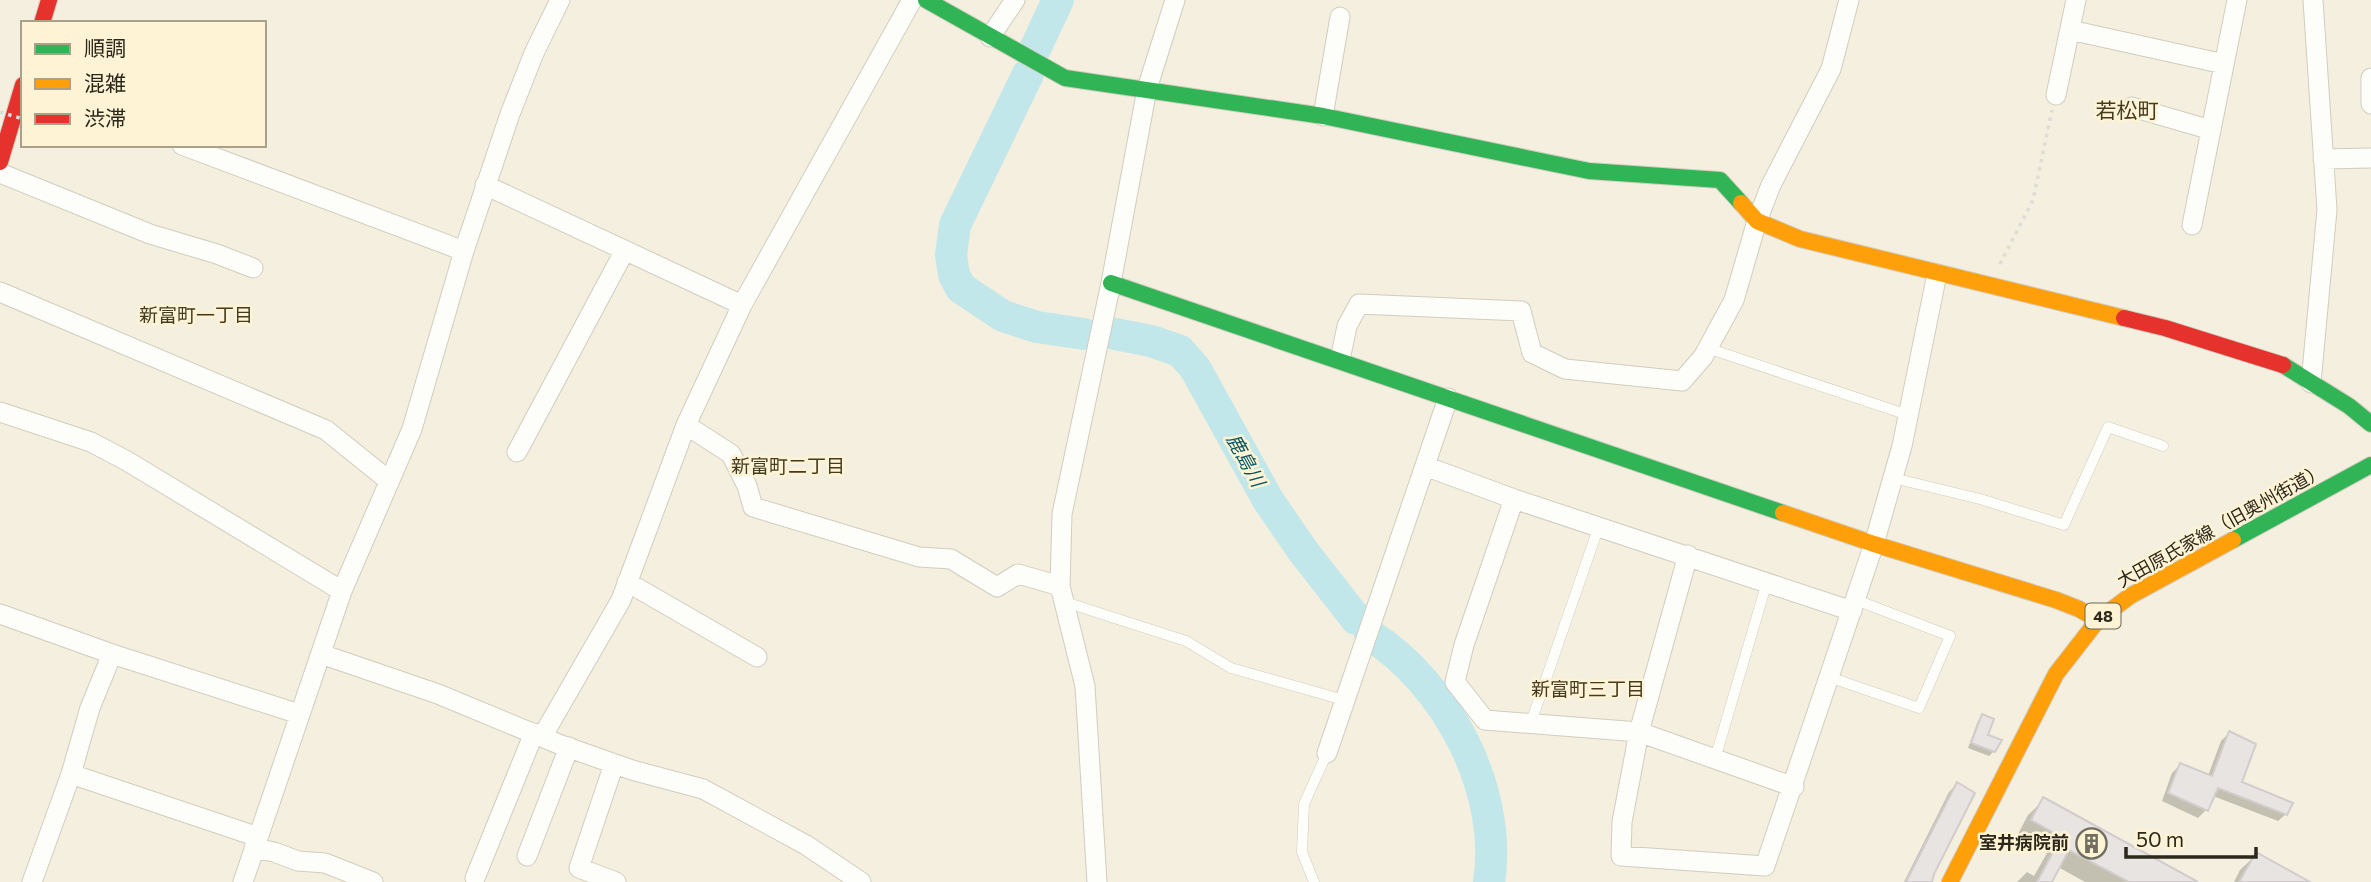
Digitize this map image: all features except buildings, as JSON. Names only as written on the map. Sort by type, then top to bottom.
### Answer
[{"type":"main road","points":[[43,21],[49,0]]},
{"type":"main road","points":[[926,0],[1065,78],[1323,116],[1590,171],[1720,180],[1757,220],[1800,239],[2165,328],[2281,364],[2349,406],[2371,424]]},
{"type":"main road","points":[[0,162],[21,92]]},
{"type":"main road","points":[[1111,283],[1340,359],[1874,544],[2056,600],[2098,620]]},
{"type":"main road","name":"大田原氏家線（旧奥州街道）","points":[[1950,882],[2056,674],[2098,620],[2130,596],[2371,465]]},
{"type":"street","points":[[243,882],[342,591],[412,429],[485,185],[534,53],[560,0]]},
{"type":"street","points":[[475,878],[538,735],[621,600],[686,425],[742,305],[912,0]]},
{"type":"street","points":[[990,37],[1015,0]]},
{"type":"street","points":[[1097,882],[1085,686],[1062,594],[1062,514],[1111,283],[1147,89],[1175,0]]},
{"type":"street","points":[[1340,359],[1347,326],[1359,304],[1521,311],[1532,353],[1565,369],[1682,381],[1707,348],[1734,300],[1757,220],[1771,185],[1831,69],[1849,0]]},
{"type":"street","points":[[2056,95],[2076,0]]},
{"type":"street","points":[[2192,225],[2237,0]]},
{"type":"street","points":[[2311,383],[2327,210],[2312,0]]},
{"type":"street","points":[[1323,116],[1340,17]]},
{"type":"street","points":[[2070,30],[2224,64]]},
{"type":"street","points":[[2371,78],[2371,104]]},
{"type":"street","points":[[2132,107],[2211,130]]},
{"type":"street","points":[[187,147],[464,251]]},
{"type":"street","points":[[2323,159],[2371,158]]},
{"type":"street","points":[[0,173],[150,234],[253,268]]},
{"type":"street","points":[[485,185],[742,305]]},
{"type":"street","points":[[517,452],[625,250]]},
{"type":"street","points":[[1688,555],[1639,732],[1622,822],[1621,856],[1765,866],[1794,787],[1874,544],[1908,415],[1937,274]]},
{"type":"street","points":[[0,292],[326,430],[388,480]]},
{"type":"street","points":[[1327,753],[1448,398]]},
{"type":"street","points":[[0,412],[91,443],[127,461],[342,591]]},
{"type":"street","points":[[686,425],[731,454],[747,486],[753,507],[919,557],[951,559],[997,587],[1018,574],[1062,594]]},
{"type":"street","points":[[1425,466],[1514,499],[1767,582],[1854,605]]},
{"type":"street","points":[[1514,499],[1464,645],[1455,682],[1485,720],[1639,732],[1794,787]]},
{"type":"street","points":[[627,582],[757,657]]},
{"type":"street","points":[[0,614],[299,714]]},
{"type":"street","points":[[32,882],[71,774],[90,709],[113,654]]},
{"type":"street","points":[[321,654],[439,694],[614,764],[703,789],[806,845],[861,882]]},
{"type":"street","points":[[527,856],[569,747]]},
{"type":"street","points":[[614,764],[579,867],[616,882]]},
{"type":"street","points":[[71,774],[256,842],[298,861],[325,863],[373,882]]},
{"type":"lane","points":[[1707,348],[1908,415]]},
{"type":"lane","points":[[1893,478],[1980,499],[2064,525],[2108,427],[2163,446]]},
{"type":"lane","points":[[1530,725],[1599,526]]},
{"type":"lane","points":[[1716,759],[1767,582]]},
{"type":"lane","points":[[1062,594],[1186,641],[1231,668],[1345,700]]},
{"type":"lane","points":[[1829,677],[1919,708],[1950,636],[1854,605]]},
{"type":"lane","points":[[1314,882],[1302,852],[1304,804],[1327,753]]},
{"type":"path","points":[[1989,286],[2033,200],[2056,95]]},
{"type":"path","points":[[0,112],[21,118]]},
{"type":"waterway","name":"鹿島川","points":[[1036,47],[1058,0]]},
{"type":"waterway","name":"鹿島川","points":[[1028,74],[955,225],[951,255],[954,275],[961,288],[1003,316],[1037,327],[1084,334]]},
{"type":"waterway","name":"鹿島川","points":[[1115,334],[1151,341],[1180,351],[1195,368],[1268,500],[1303,551],[1356,619]]},
{"type":"waterway","name":"鹿島川","points":[[1370,635],[1398,656],[1423,681],[1464,742],[1478,776],[1487,811],[1491,847],[1489,882]]},
{"type":"traffic: fast","points":[[926,0],[1065,78],[1323,116],[1589,171],[1720,180],[1741,203]]},
{"type":"traffic: fast","points":[[1111,283],[1783,513]]},
{"type":"traffic: fast","points":[[2283,365],[2349,406],[2371,424]]},
{"type":"traffic: fast","points":[[2233,540],[2371,465]]},
{"type":"traffic: slow","points":[[1741,203],[1757,221],[1800,239],[2124,318]]},
{"type":"traffic: slow","points":[[1783,513],[2056,600],[2098,620]]},
{"type":"traffic: slow","points":[[1950,882],[2056,674],[2098,620],[2130,596],[2233,540]]},
{"type":"traffic: jam","points":[[43,21],[49,0]]},
{"type":"traffic: jam","points":[[0,162],[21,92]]},
{"type":"traffic: jam","points":[[2124,318],[2283,365]]},
{"type":"place","name":"室井病院前","points":[[2092,843]]},
{"type":"district","name":"若松町","points":[[2127,111]]},
{"type":"district","name":"新富町一丁目","points":[[196,315]]},
{"type":"district","name":"新富町二丁目","points":[[788,466]]},
{"type":"district","name":"新富町三丁目","points":[[1588,689]]}]
